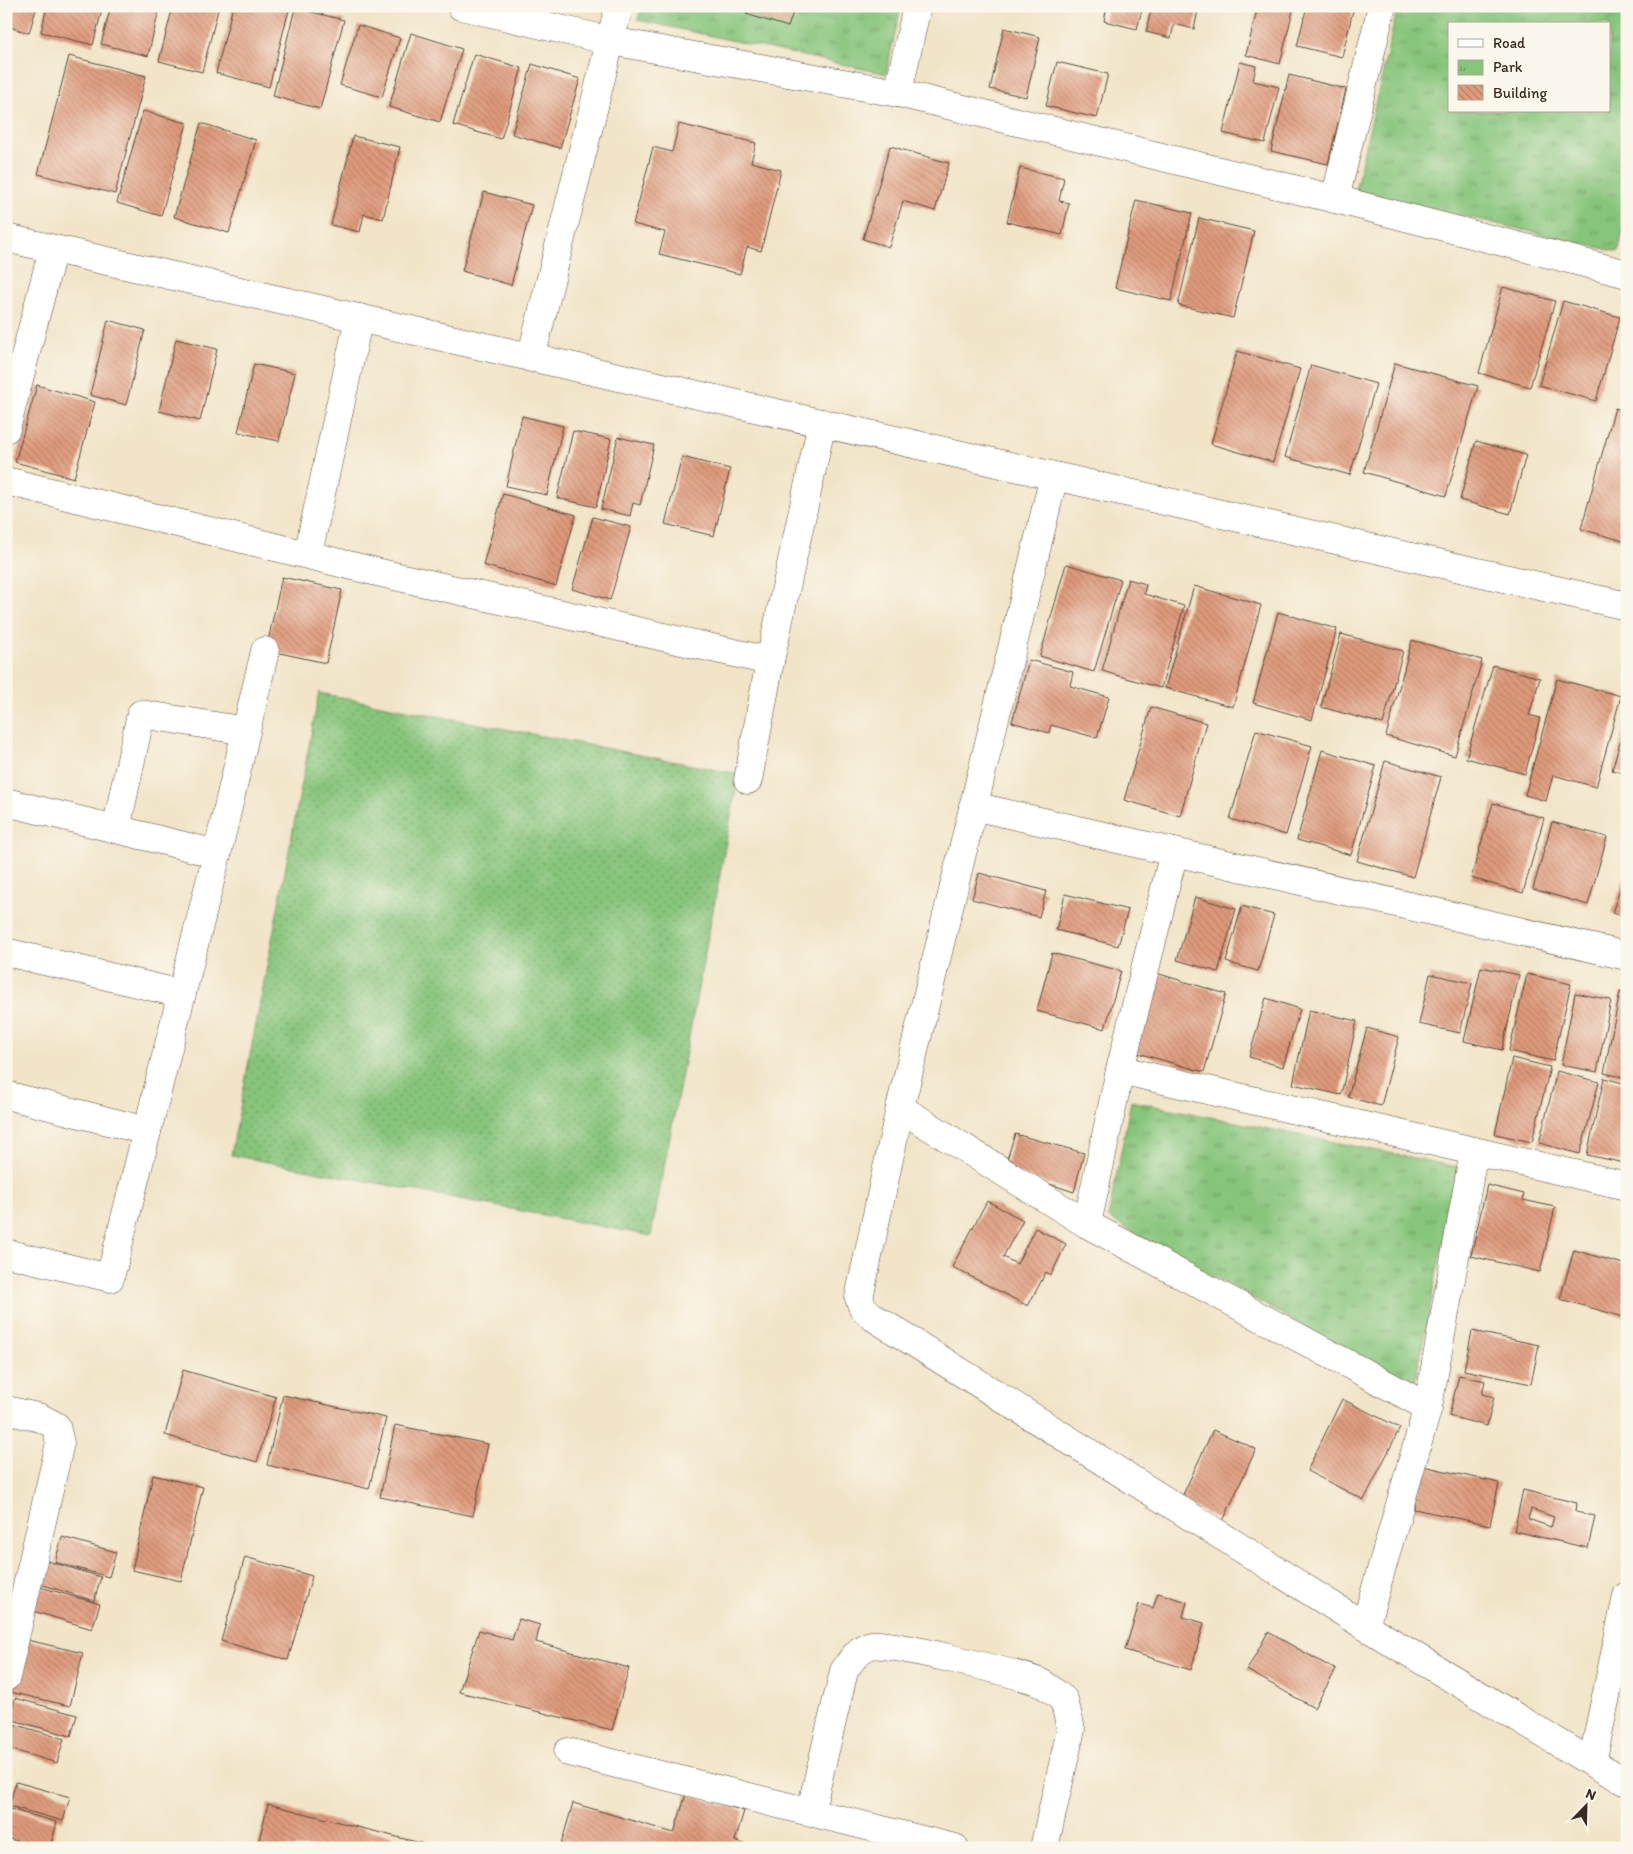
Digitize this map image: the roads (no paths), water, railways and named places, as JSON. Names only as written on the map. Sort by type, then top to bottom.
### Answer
[{"type":"street","points":[[461,6],[611,40],[898,94],[1335,199],[1627,274]]},
{"type":"street","points":[[531,358],[619,6]]},
{"type":"street","points":[[898,94],[918,6]]},
{"type":"street","points":[[1335,199],[1382,6]]},
{"type":"street","points":[[6,238],[1627,606]]},
{"type":"street","points":[[6,429],[53,249]]},
{"type":"street","points":[[308,554],[359,318]]},
{"type":"street","points":[[748,780],[770,661],[822,424]]},
{"type":"street","points":[[1054,476],[900,1108],[859,1298],[862,1308],[873,1317],[1365,1626],[1592,1763],[1627,1782]]},
{"type":"street","points":[[6,481],[381,573],[770,661]]},
{"type":"street","points":[[6,1253],[110,1278],[217,854],[265,652]]},
{"type":"street","points":[[116,829],[141,714],[246,731]]},
{"type":"street","points":[[6,802],[217,854]]},
{"type":"street","points":[[973,806],[1627,956]]},
{"type":"street","points":[[1087,1224],[1120,1070],[1174,852]]},
{"type":"street","points":[[6,952],[182,994]]},
{"type":"street","points":[[1120,1070],[1627,1186]]},
{"type":"street","points":[[6,1095],[147,1131]]},
{"type":"street","points":[[900,1108],[1087,1224],[1428,1407]]},
{"type":"street","points":[[1365,1626],[1428,1407],[1474,1151]]},
{"type":"street","points":[[6,1410],[41,1418],[56,1426],[60,1443],[15,1602],[6,1678]]},
{"type":"street","points":[[1592,1763],[1627,1596]]},
{"type":"street","points":[[810,1813],[844,1672],[856,1653],[872,1645],[896,1648],[1010,1672],[1041,1683],[1064,1700],[1071,1729],[1044,1848]]},
{"type":"street","points":[[568,1752],[955,1848]]}]
